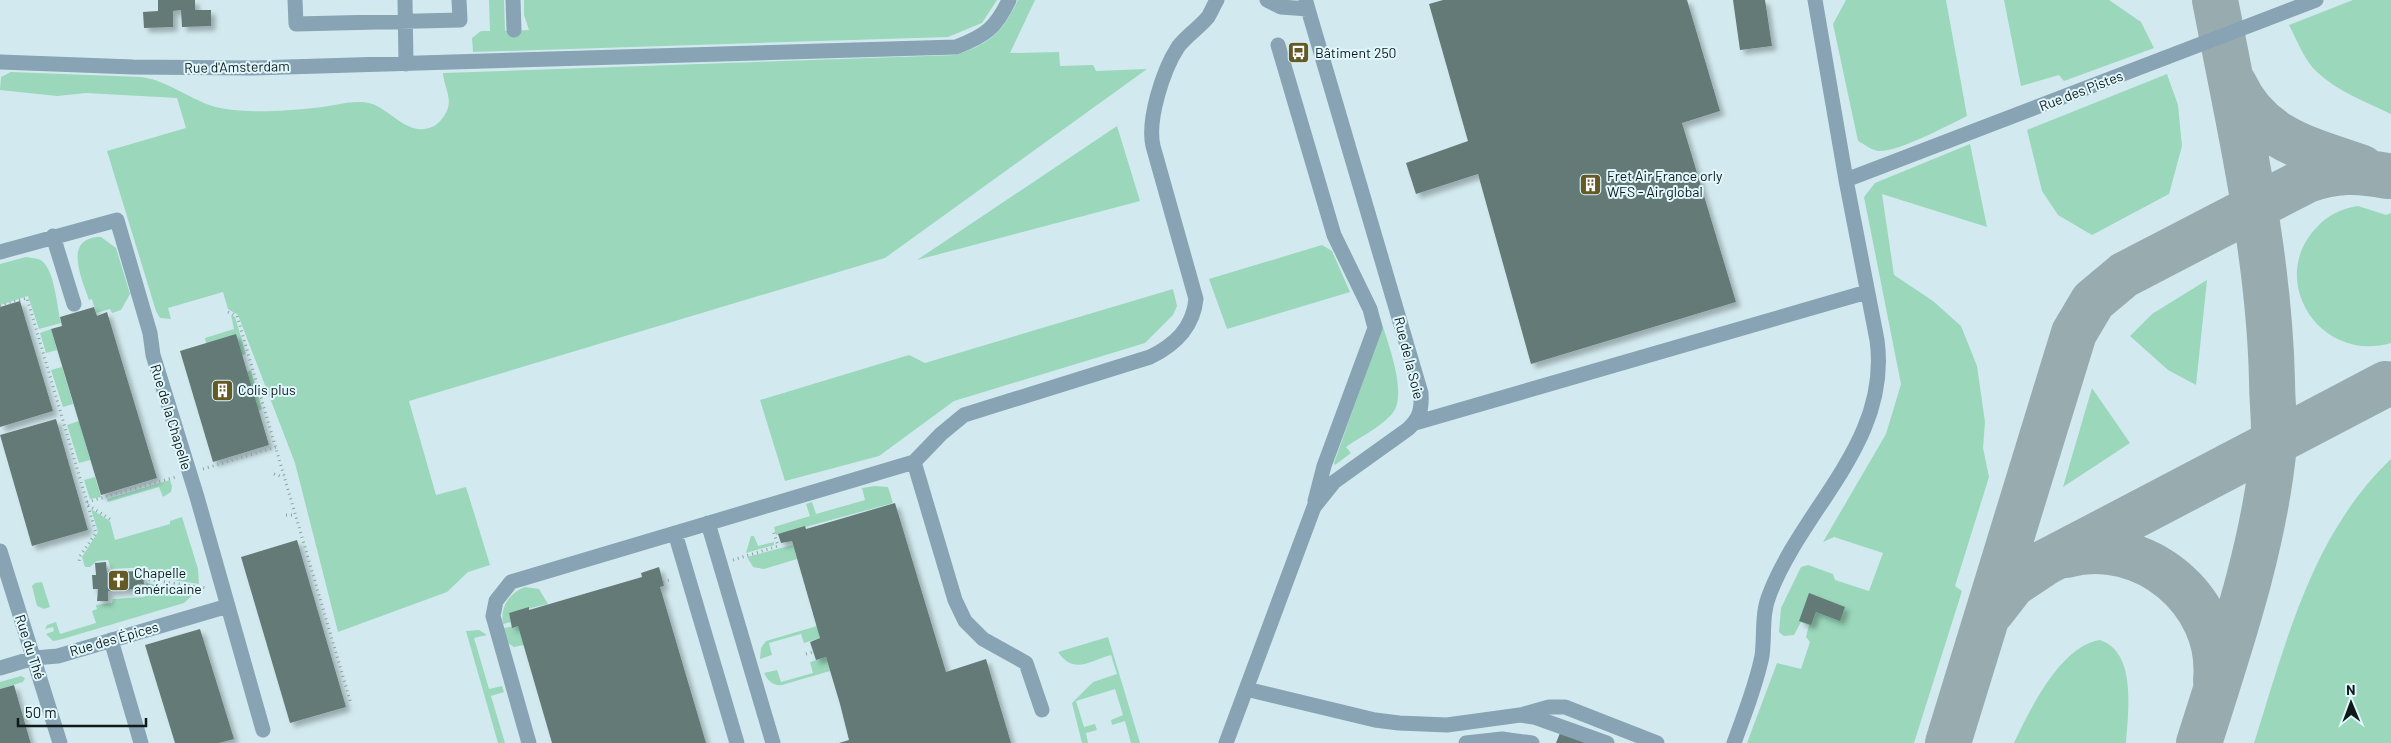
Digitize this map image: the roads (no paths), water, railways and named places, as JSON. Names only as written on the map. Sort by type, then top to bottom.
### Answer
[{"type":"street","points":[[295,0],[296,24],[460,20],[459,0]]},
{"type":"street","points":[[404,0],[406,64]]},
{"type":"street","points":[[513,0],[514,30]]},
{"type":"street","name":"Rue d'Amsterdam","points":[[0,62],[206,68],[406,64],[956,47],[974,40],[991,30],[1009,0]]},
{"type":"street","points":[[529,743],[495,626],[494,607],[500,594],[511,582],[519,578],[914,462],[941,434],[964,415],[1150,357],[1168,349],[1184,333],[1195,312],[1196,299],[1152,146],[1150,123],[1166,70],[1179,46],[1208,16],[1217,0]]},
{"type":"street","name":"Rue de la Soie","points":[[1267,0],[1280,7],[1307,5],[1421,393],[1421,409],[1415,423]]},
{"type":"street","points":[[1734,743],[1762,655],[1764,606],[1791,550],[1838,478],[1863,432],[1872,410],[1878,383],[1880,361],[1815,0]]},
{"type":"street","name":"Rue des Pistes","points":[[1846,180],[2316,0]]},
{"type":"street","points":[[1226,743],[1314,507],[1324,466],[1375,328],[1370,309],[1334,235],[1278,45]]},
{"type":"street","name":"Rue de la Chapelle","points":[[0,252],[117,220],[150,333],[153,355],[263,730]]},
{"type":"street","points":[[54,236],[74,304]]},
{"type":"street","points":[[1314,507],[1334,482],[1415,423],[1867,292]]},
{"type":"street","points":[[914,462],[955,600],[965,621],[983,639],[1026,663],[1042,710]]},
{"type":"street","points":[[708,523],[773,743]]},
{"type":"street","points":[[675,532],[737,743]]},
{"type":"street","name":"Rue du Thé","points":[[0,551],[60,743]]},
{"type":"street","name":"Rue des Épices","points":[[0,668],[34,658],[58,656],[228,606]]},
{"type":"street","points":[[111,640],[141,743]]},
{"type":"street","points":[[1246,689],[1374,720],[1447,725],[1520,715],[1549,707],[1566,707],[1657,743]]},
{"type":"street","points":[[1520,715],[1547,720],[1607,743]]},
{"type":"street","points":[[1468,723],[1465,743],[1502,739],[1532,743]]},
{"type":"place","name":"Bâtiment 250","points":[[1299,53]]},
{"type":"place","name":"Fret Air France orly WFS - Air global","points":[[1591,184]]},
{"type":"place","name":"Colis plus","points":[[222,390]]},
{"type":"place","name":"Chapelle américaine","points":[[118,581]]}]
